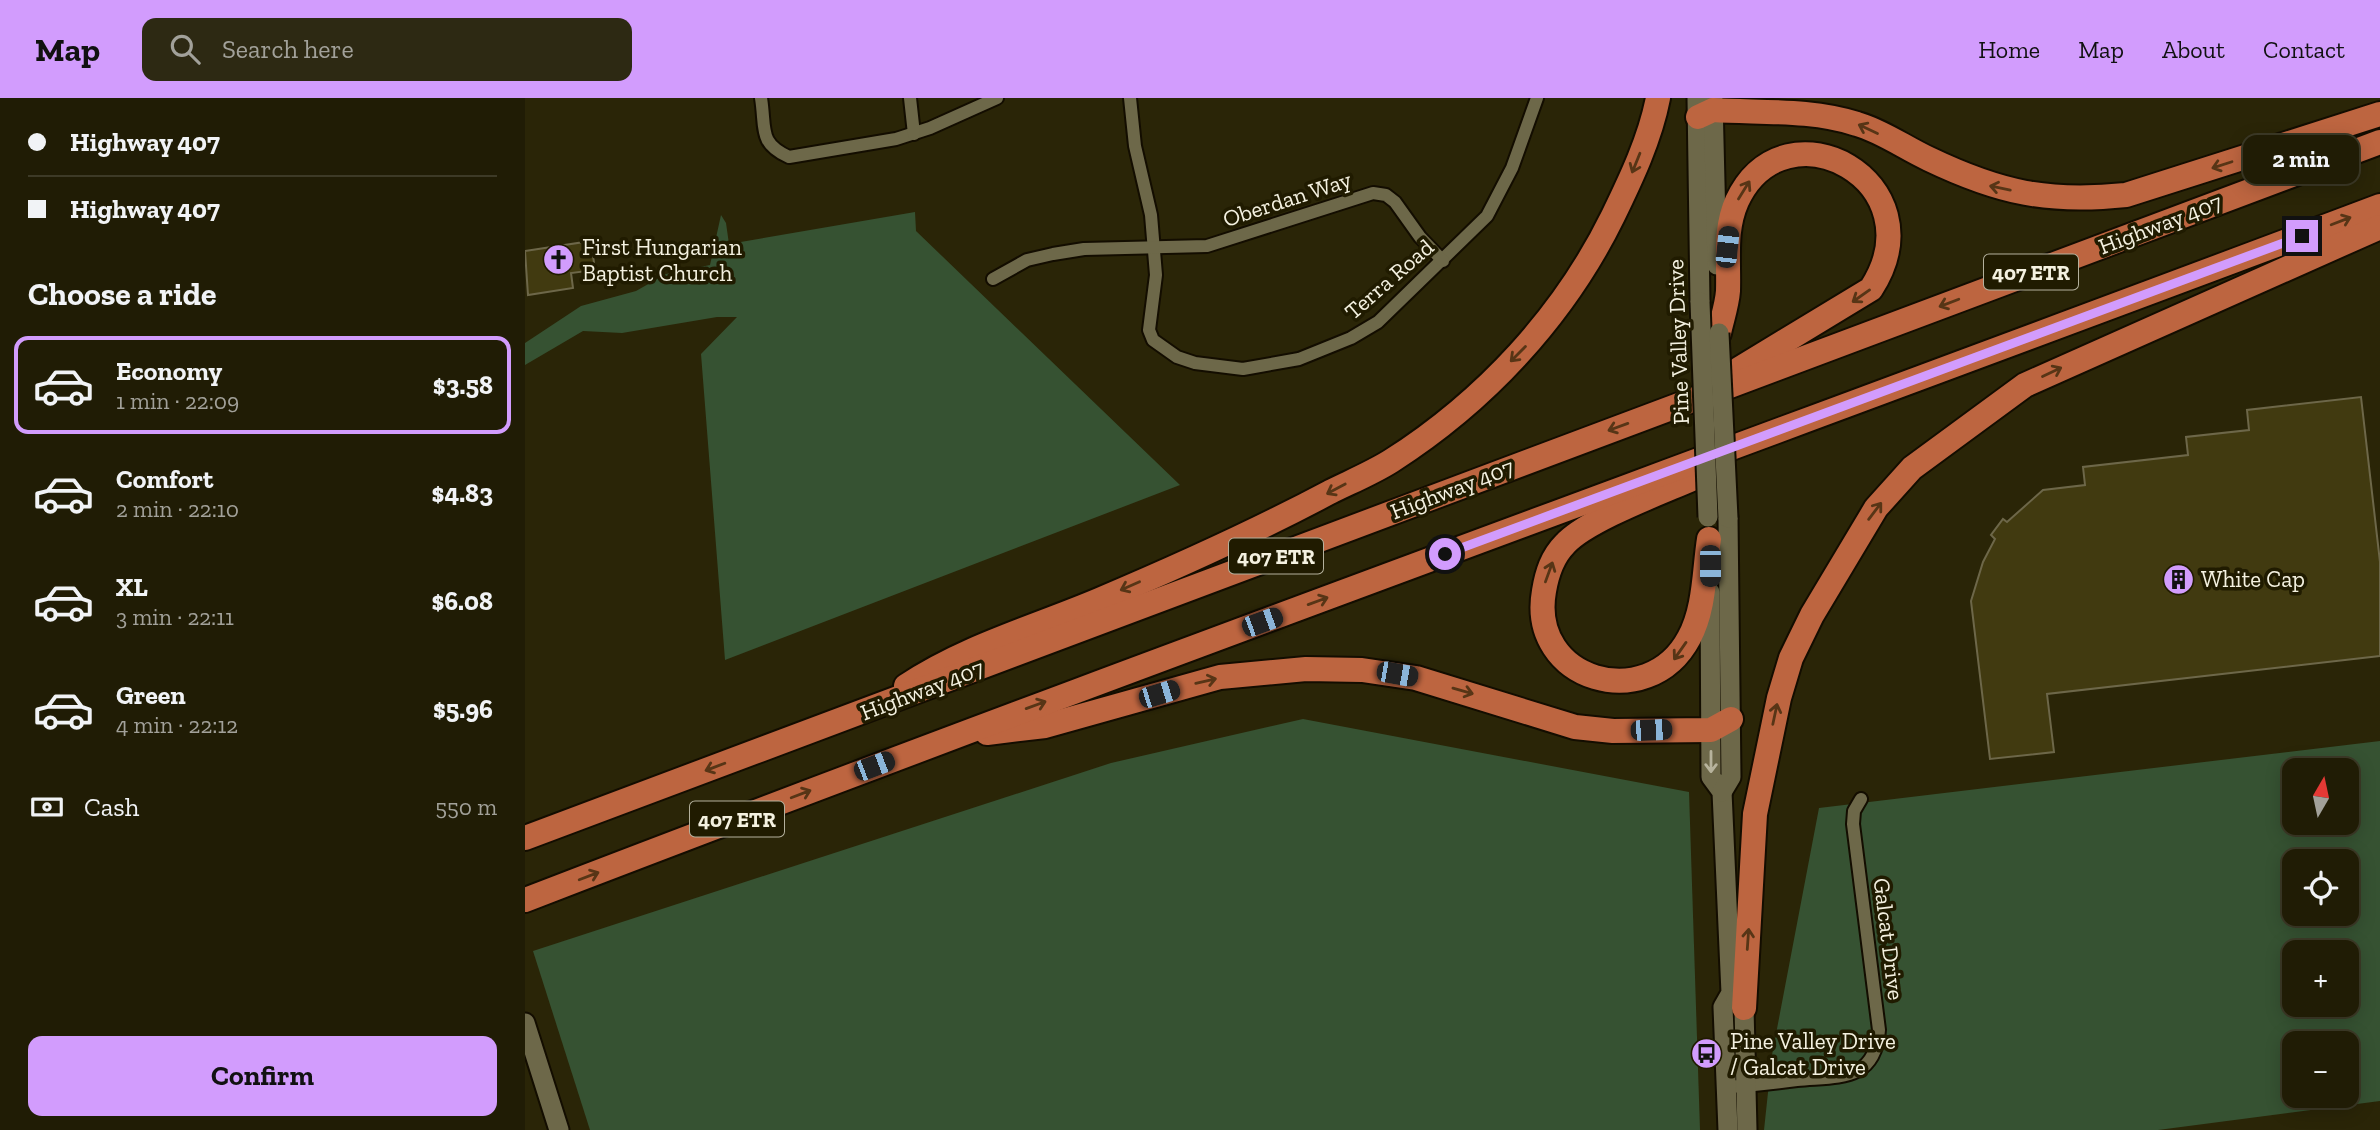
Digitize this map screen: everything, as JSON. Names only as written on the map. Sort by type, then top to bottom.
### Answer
[{"type":"highway","points":[[871,709],[935,667],[1110,595],[1298,509],[1391,461],[1435,429],[1478,394],[1543,329],[1574,284],[1598,246],[1622,198],[1658,98]]},
{"type":"highway","points":[[1705,106],[1821,116],[1858,124],[1985,185],[2025,194],[2085,199],[2126,195],[2380,114]]},
{"type":"highway","name":"Highway 407","points":[[525,838],[2380,142]]},
{"type":"highway","points":[[1681,403],[1871,289],[1883,271],[1891,239],[1879,195],[1865,177],[1824,153],[1783,156],[1761,167],[1747,183],[1730,221],[1714,302],[1719,333]]},
{"type":"highway","name":"407 ETR","points":[[525,900],[949,737],[2380,206]]},
{"type":"highway","points":[[1737,1000],[1755,814],[1779,698],[1791,658],[1812,615],[1876,508],[1912,468],[2025,385],[2380,227]]},
{"type":"highway","points":[[1709,528],[1694,626],[1684,648],[1667,668],[1646,678],[1611,680],[1585,674],[1562,660],[1547,633],[1542,604],[1550,567],[1566,543],[1584,527],[1722,466],[1811,419]]},
{"type":"highway","points":[[949,737],[1045,726],[1220,677],[1307,669],[1362,670],[1416,678],[1575,727],[1613,731],[1721,724]]},
{"type":"main road","name":"Pine Valley Drive","points":[[1705,106],[1714,302],[1709,528],[1721,724]]},
{"type":"main road","name":"Pine Valley Drive","points":[[1719,333],[1728,518],[1721,724],[1711,777],[1722,792],[1737,1000],[1736,1087],[1728,1130]]},
{"type":"main road","points":[[525,1023],[559,1130]]},
{"type":"main road","name":"Pine Valley Drive","points":[[1736,1087],[1747,1130]]},
{"type":"street","points":[[761,98],[768,142],[778,154],[789,157],[844,150],[914,134],[997,98]]},
{"type":"street","points":[[910,98],[914,134]]},
{"type":"street","points":[[1130,98],[1135,146],[1149,198],[1154,249]]},
{"type":"street","name":"Terra Road","points":[[1154,249],[1156,290],[1149,330],[1153,340],[1177,357],[1195,363],[1243,369],[1300,359],[1351,338],[1378,322],[1487,216],[1512,168],[1537,98]]},
{"type":"street","name":"Oberdan Way","points":[[993,279],[1027,260],[1084,249],[1207,246],[1373,192],[1386,195],[1395,202],[1420,237],[1443,261]]},
{"type":"street","name":"Galcat Drive","points":[[1736,1087],[1841,1078],[1865,1066],[1876,1048],[1879,1030],[1853,824],[1854,811],[1861,799]]},
{"type":"green space","points":[[915,212],[916,231],[1180,485],[725,660],[701,354],[737,317],[717,317],[622,333],[583,331],[525,365],[525,343],[581,306],[636,291],[666,274],[710,265],[721,215],[726,223],[729,244]]},
{"type":"green space","points":[[1303,719],[1689,792],[1700,1130],[590,1130],[533,951],[1111,763]]},
{"type":"green space","points":[[2380,741],[2380,1101],[2359,1104],[2359,1031],[2282,1031],[2282,1108],[2326,1108],[2158,1130],[1764,1130],[1772,1055],[1819,808]]},
{"type":"building","name":"First Hungarian Baptist Church","points":[[591,241],[595,270],[571,273],[573,288],[528,295],[525,251]]},
{"type":"building","name":"White Cap","points":[[2361,397],[2380,562],[2380,656],[2047,694],[2054,752],[1990,759],[1971,601],[1983,562],[1995,539],[1991,535],[2003,519],[2007,522],[2043,490],[2085,485],[2083,467],[2188,455],[2186,437],[2249,430],[2247,410]]},
{"type":"place","name":"First Hungarian Baptist Church","points":[[559,260]]},
{"type":"place","name":"White Cap","points":[[2178,579]]},
{"type":"place","name":"Pine Valley Drive / Galcat Drive","points":[[1707,1054]]},
{"type":"route","points":[[1445,554],[2302,236]]}]
